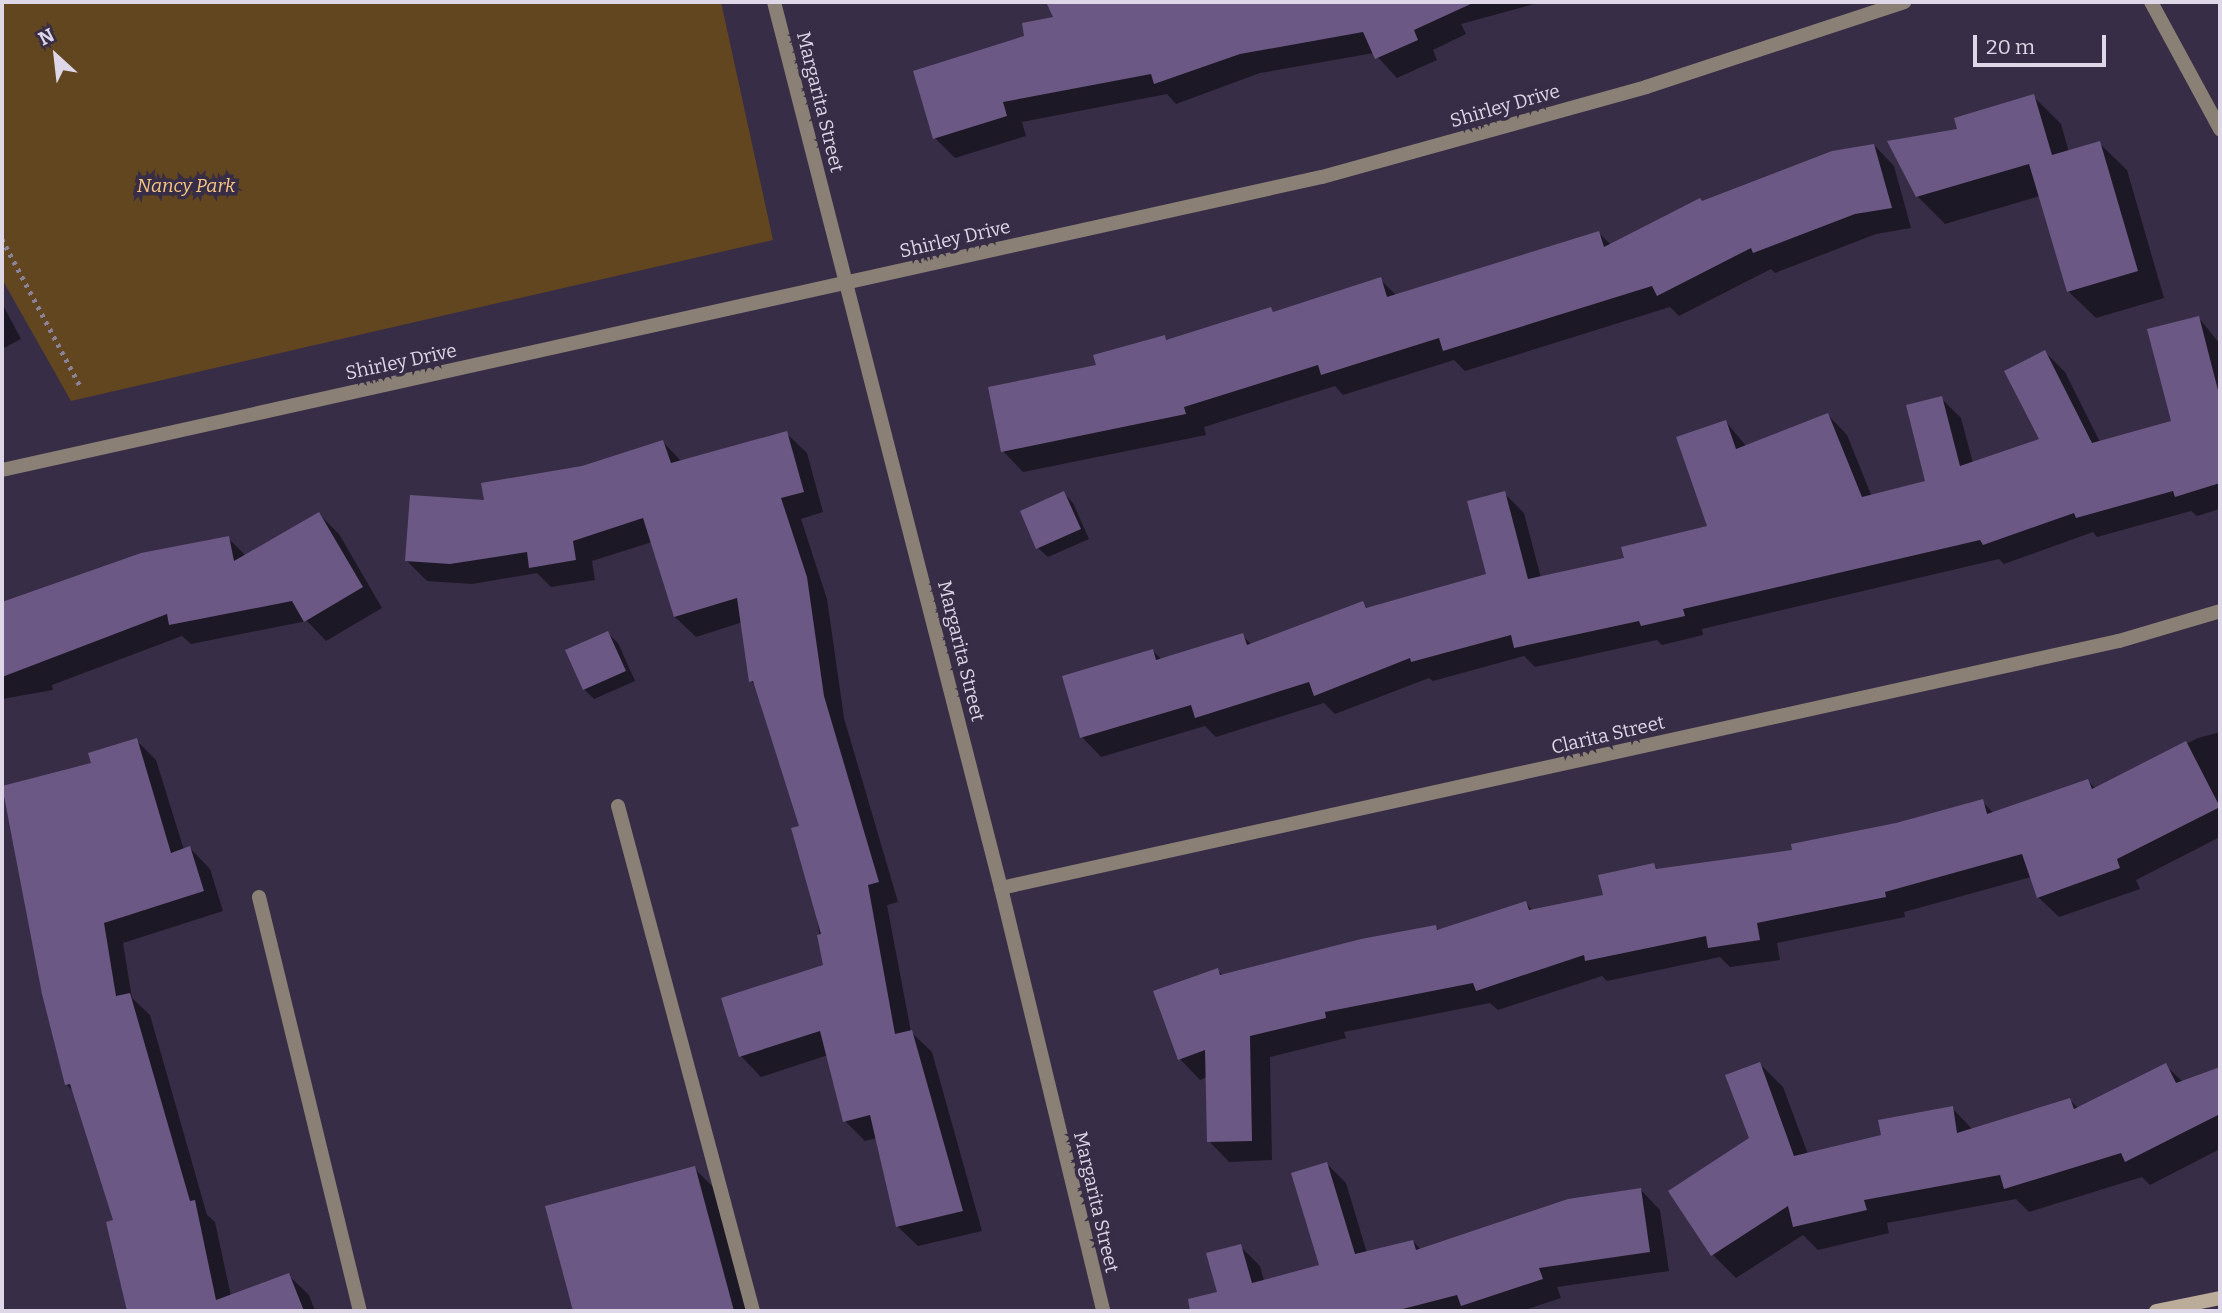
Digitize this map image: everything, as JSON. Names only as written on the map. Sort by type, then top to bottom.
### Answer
[{"type":"main road","points":[[2156,1311],[2220,1298]]},
{"type":"street","name":"Margarita Street","points":[[774,2],[1001,888],[1103,1311]]},
{"type":"street","name":"Shirley Drive","points":[[2,470],[1322,177],[1646,87],[1905,2]]},
{"type":"street","points":[[2151,2],[2220,129]]},
{"type":"street","name":"Clarita Street","points":[[1001,888],[2119,641],[2220,611]]},
{"type":"street","points":[[618,806],[668,982],[753,1311]]},
{"type":"street","points":[[259,897],[298,1066],[360,1311]]},
{"type":"path","points":[[2,239],[80,386]]},
{"type":"green space","name":"Nancy Park","points":[[2,2],[721,2],[773,240],[71,401],[2,279]]},
{"type":"building","points":[[1046,2],[1475,2],[1414,30],[1418,40],[1375,59],[1363,32],[1240,54],[1154,84],[1151,74],[1003,102],[1007,116],[933,139],[913,71],[1024,36],[1022,23],[1053,17]]},
{"type":"building","points":[[2034,94],[2052,155],[2100,141],[2138,271],[2067,292],[2029,164],[1916,197],[1887,141],[1957,129],[1954,118]]},
{"type":"building","points":[[1874,144],[1892,208],[1855,214],[1753,253],[1751,248],[1657,296],[1652,286],[1443,351],[1439,338],[1321,375],[1318,365],[1184,407],[1186,414],[1001,452],[988,387],[1096,365],[1093,355],[1165,335],[1166,340],[1271,307],[1273,312],[1381,277],[1387,297],[1599,231],[1604,247],[1700,198],[1702,201],[1832,151]]},
{"type":"building","points":[[2199,316],[2220,398],[2220,483],[2175,497],[2173,491],[2076,518],[2074,513],[1983,545],[1980,540],[1683,609],[1685,616],[1641,626],[1639,621],[1514,648],[1511,635],[1411,662],[1410,658],[1314,696],[1309,682],[1195,718],[1191,705],[1080,738],[1062,676],[1153,649],[1156,660],[1243,633],[1247,645],[1363,601],[1366,608],[1486,574],[1467,501],[1505,491],[1528,579],[1624,558],[1621,547],[1707,526],[1676,437],[1726,420],[1736,449],[1828,413],[1862,497],[1925,481],[1906,405],[1942,396],[1960,466],[2039,439],[2004,371],[2045,350],[2092,443],[2171,421],[2147,329]]},
{"type":"building","points":[[787,431],[804,492],[781,498],[807,577],[824,696],[879,882],[868,885],[895,1034],[912,1030],[963,1211],[896,1227],[870,1115],[843,1122],[820,1031],[739,1057],[721,998],[823,965],[817,935],[821,934],[791,828],[799,826],[753,681],[749,682],[737,598],[674,617],[643,518],[573,541],[576,560],[529,568],[527,552],[450,564],[405,561],[410,495],[484,500],[481,483],[582,466],[663,440],[671,463]]},
{"type":"building","points":[[1064,491],[1081,529],[1036,549],[1020,511]]},
{"type":"building","points":[[319,512],[363,587],[304,622],[292,601],[169,625],[167,614],[2,677],[2,602],[141,553],[229,536],[234,561]]},
{"type":"building","points":[[608,631],[626,671],[583,690],[565,650]]},
{"type":"building","points":[[137,738],[171,853],[190,846],[204,891],[104,923],[116,996],[130,993],[190,1201],[195,1200],[216,1300],[289,1273],[304,1311],[127,1311],[106,1222],[113,1220],[70,1084],[65,1085],[42,994],[2,786],[91,763],[88,753]]},
{"type":"building","points":[[2186,741],[2220,807],[2117,859],[2120,868],[2037,898],[2022,854],[1885,892],[1886,897],[1757,923],[1760,940],[1708,948],[1706,936],[1585,961],[1584,955],[1476,991],[1473,983],[1325,1012],[1326,1018],[1250,1036],[1252,1141],[1207,1142],[1205,1050],[1178,1060],[1153,991],[1218,968],[1220,975],[1361,939],[1436,925],[1437,930],[1526,901],[1529,910],[1603,895],[1598,875],[1654,863],[1656,869],[1792,850],[1791,844],[1896,823],[1983,799],[1987,814],[2088,779],[2092,789]]},
{"type":"building","points":[[1760,1062],[1794,1156],[1881,1135],[1878,1120],[1953,1106],[1957,1133],[2070,1098],[2074,1109],[2166,1063],[2176,1083],[2220,1067],[2220,1114],[2125,1162],[2121,1153],[2004,1189],[2000,1175],[1864,1200],[1867,1210],[1793,1227],[1788,1206],[1711,1256],[1668,1191],[1749,1138],[1725,1075]]},
{"type":"building","points":[[1327,1162],[1355,1254],[1413,1240],[1416,1250],[1568,1199],[1641,1188],[1650,1252],[1539,1268],[1543,1279],[1461,1306],[1457,1295],[1395,1311],[1190,1311],[1188,1299],[1217,1292],[1206,1253],[1241,1244],[1252,1283],[1319,1265],[1291,1173]]},
{"type":"building","points":[[695,1166],[734,1311],[573,1311],[545,1206]]}]
